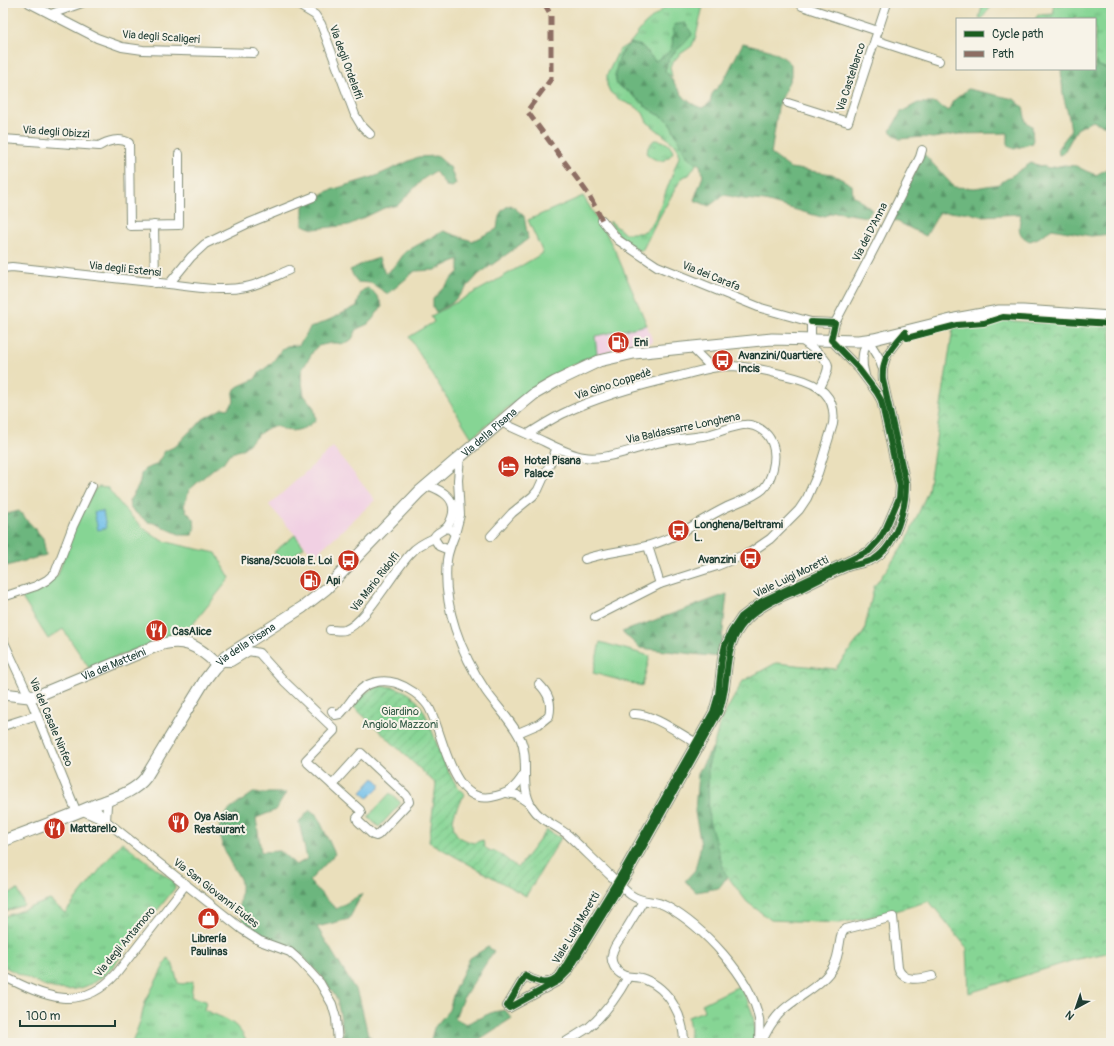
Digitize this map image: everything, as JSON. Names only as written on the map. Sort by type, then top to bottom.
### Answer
[{"type":"main road","name":"Via della Pisana","points":[[3,841],[85,810],[134,789],[144,779],[202,686],[219,663],[326,589],[393,518],[427,486],[537,392],[565,376],[599,361],[634,352],[772,339],[868,340],[960,318],[999,311],[1023,311],[1111,317]]},
{"type":"main road","name":"Via dei Matteini","points":[[29,697],[46,692],[169,642],[184,642],[192,645],[219,663]]},
{"type":"main road","points":[[3,694],[29,697]]},
{"type":"street","name":"Via degli Scaligeri","points":[[29,3],[97,38],[122,47],[143,50],[254,53]]},
{"type":"street","points":[[51,14],[82,3]]},
{"type":"street","name":"Via degli Ordelaffi","points":[[296,3],[315,15],[319,21],[327,39],[352,110],[360,125],[370,134]]},
{"type":"street","name":"Via Castelbarco","points":[[788,103],[848,122],[887,3]]},
{"type":"street","points":[[802,6],[878,31]]},
{"type":"street","points":[[875,40],[939,61]]},
{"type":"street","name":"Via degli Obizzi","points":[[3,139],[99,146],[111,141],[125,141],[129,144],[130,226],[154,225]]},
{"type":"street","name":"Via dei D’Anna","points":[[832,340],[835,323],[920,158],[922,150]]},
{"type":"street","points":[[155,283],[154,225],[179,224],[179,154]]},
{"type":"street","name":"Via degli Estensi","points":[[3,268],[12,267],[169,284],[191,257],[205,244],[256,220],[313,197]]},
{"type":"street","name":"Via dei Carafa","points":[[602,220],[618,240],[657,266],[761,308],[811,322],[835,323]]},
{"type":"street","points":[[169,284],[235,289],[254,285],[289,270]]},
{"type":"street","points":[[811,322],[811,339]]},
{"type":"street","name":"Viale Luigi Moretti","points":[[619,884],[559,976],[549,982],[535,981],[525,976],[509,1003],[508,1008],[562,979],[568,972],[619,884],[698,744],[721,708],[729,653],[737,634],[746,620],[758,610],[778,599],[845,568],[872,560],[883,551],[894,535],[902,511],[906,488],[906,477],[883,380],[883,368],[884,359],[890,349],[905,332]]},
{"type":"street","points":[[595,617],[660,584],[717,566],[754,551],[774,536],[802,507],[816,479],[833,421],[831,403],[820,388],[828,367],[828,363],[800,339]]},
{"type":"street","name":"Viale Luigi Moretti","points":[[698,744],[716,705],[725,644],[741,617],[762,600],[865,553],[879,540],[892,515],[900,494],[899,477],[882,402],[867,379],[832,340]]},
{"type":"street","name":"Viale Luigi Moretti","points":[[868,340],[878,356],[883,368]]},
{"type":"street","name":"Viale Luigi Moretti","points":[[867,379],[863,366],[863,357],[864,349],[868,340]]},
{"type":"street","points":[[691,347],[711,367]]},
{"type":"street","name":"Via Gino Coppedè","points":[[528,434],[560,415],[628,388],[711,367],[749,367],[801,379],[816,384],[820,388]]},
{"type":"street","name":"Via Baldassarre Longhena","points":[[501,422],[557,448],[585,458],[597,458],[660,442],[715,434],[743,425],[757,427],[766,434],[772,444],[774,456],[769,478],[762,490],[722,510],[674,537],[648,546],[610,552],[584,559]]},
{"type":"street","points":[[492,536],[512,512],[527,501],[538,490],[557,448]]},
{"type":"street","points":[[460,457],[458,491],[460,515],[449,550],[446,570],[447,588],[452,615],[460,640],[482,684],[518,733],[524,750],[526,762],[525,787],[530,804]]},
{"type":"street","points":[[3,597],[36,586],[47,580],[55,573],[73,526],[92,486]]},
{"type":"street","points":[[427,486],[447,495],[451,502],[453,510],[451,519],[446,528],[436,534],[434,538],[439,546],[449,550]]},
{"type":"street","points":[[447,495],[458,491]]},
{"type":"street","points":[[872,560],[886,542],[893,529],[896,522],[892,515]]},
{"type":"street","points":[[446,528],[455,534]]},
{"type":"street","name":"Via Mario Ridolfi","points":[[330,630],[346,630],[356,623],[368,611],[395,572],[412,552],[425,542],[434,538]]},
{"type":"street","points":[[648,546],[660,584]]},
{"type":"street","name":"Via del Casale Ninfeo","points":[[3,640],[37,715],[85,810]]},
{"type":"street","points":[[219,663],[231,662],[249,650],[258,652],[284,682],[334,729],[334,731],[308,756],[306,760],[332,785],[360,810],[361,813],[357,818],[358,821],[376,836],[378,836],[409,802],[406,795],[360,753],[332,785]]},
{"type":"street","points":[[332,711],[335,715],[339,715],[358,692],[372,684],[385,681],[400,685],[412,692],[428,707],[451,767],[458,780],[474,795],[485,798],[507,793],[517,795],[530,804],[541,817],[568,835],[631,895],[643,901],[660,903],[675,912],[703,933],[724,955],[744,985],[755,1006],[759,1021],[760,1043]]},
{"type":"street","points":[[518,733],[539,724],[549,716],[551,706],[550,699],[548,694],[539,684]]},
{"type":"street","points":[[634,714],[641,713],[650,717],[698,744]]},
{"type":"street","points":[[3,726],[37,715]]},
{"type":"street","points":[[507,793],[517,784],[525,773]]},
{"type":"street","points":[[106,821],[107,805],[110,799]]},
{"type":"street","name":"Via San Giovanni Eudes","points":[[85,810],[106,821],[252,936],[263,942],[290,952],[303,963],[320,983],[332,1004],[336,1018],[338,1043]]},
{"type":"street","name":"Via degli Antamoro","points":[[3,976],[34,991],[52,996],[74,998],[89,995],[95,992],[112,978],[186,884]]},
{"type":"street","points":[[643,901],[612,954],[611,959],[614,967],[620,973],[628,977],[637,977],[646,980],[658,987],[668,997],[681,1019],[684,1043]]},
{"type":"street","points":[[760,1043],[778,1015],[792,1002],[818,984],[834,966],[844,930],[893,917],[898,968],[900,973],[906,977],[914,979],[932,976]]},
{"type":"street","points":[[564,1043],[588,1027],[598,1018],[619,993],[628,977]]},
{"type":"street","points":[[535,981],[540,991]]},
{"type":"street","points":[[517,988],[519,995],[526,999]]},
{"type":"shaded area","points":[[647,325],[653,342],[597,354],[595,336]]},
{"type":"shaded area","points":[[333,447],[375,500],[314,556],[269,505]]},
{"type":"green space","points":[[670,3],[706,3],[703,6],[696,36],[692,46],[679,55],[670,66],[672,77],[665,71],[668,62],[674,52],[685,43],[672,36],[673,47],[666,56],[655,61],[642,46],[623,50],[616,71],[617,85],[629,92],[649,109],[669,121],[684,151],[690,159],[697,163],[689,175],[682,177],[642,251],[627,243],[609,222],[624,233],[640,233],[647,230],[656,218],[679,157],[679,151],[676,146],[647,122],[643,113],[636,107],[620,100],[610,92],[607,85],[607,75],[619,50],[630,43],[644,25]]},
{"type":"green space","points":[[983,3],[992,3],[983,18],[979,18]]},
{"type":"green space","points":[[1053,3],[1110,3],[1111,70],[1099,66],[1096,62],[1096,18],[1076,18],[1075,16],[1074,18],[1036,18],[1038,15],[1054,14]]},
{"type":"green space","points":[[685,23],[692,34],[673,54],[665,71],[684,97],[702,108],[710,103],[712,94],[725,78],[743,43],[769,50],[786,59],[791,64],[791,76],[778,108],[771,154],[790,168],[832,174],[852,185],[853,195],[872,210],[867,217],[836,212],[821,217],[765,201],[724,195],[709,206],[694,200],[703,176],[700,165],[690,159],[684,151],[669,121],[649,109],[629,92],[617,85],[616,79],[616,68],[618,62],[626,47],[630,43],[642,46],[655,61],[667,54],[672,47],[674,25]]},
{"type":"green space","points":[[1096,62],[1099,66],[1111,70],[1111,133],[1106,126],[1092,121],[1077,129],[1063,154],[1059,155],[1058,148],[1071,131],[1063,95],[1061,70],[1096,70]]},
{"type":"green space","points":[[968,89],[1014,99],[1023,107],[1026,122],[1032,126],[1033,143],[1014,149],[1008,146],[1008,133],[958,134],[933,138],[923,137],[899,139],[890,131],[901,112],[918,103],[936,103],[948,111],[953,101]]},
{"type":"green space","points":[[654,140],[663,141],[670,146],[673,152],[670,156],[664,160],[657,160],[647,154],[648,147]]},
{"type":"green space","points":[[924,154],[954,187],[975,188],[999,184],[1031,163],[1049,168],[1064,165],[1076,166],[1096,175],[1111,167],[1111,234],[1091,236],[1052,229],[1030,241],[1020,233],[1019,227],[1021,214],[981,216],[966,212],[939,213],[926,236],[892,219]]},
{"type":"green space","points":[[437,156],[450,167],[456,184],[452,187],[446,186],[435,171],[423,179],[398,205],[384,208],[349,225],[314,229],[303,225],[303,206],[328,191],[376,176],[418,157]]},
{"type":"green space","points":[[583,196],[606,233],[617,255],[647,325],[595,336],[597,354],[543,380],[472,438],[409,337],[434,322],[431,316],[543,253],[528,220]]},
{"type":"green space","points":[[511,205],[524,216],[528,239],[479,274],[452,303],[436,312],[433,307],[433,299],[459,271],[459,259],[435,270],[415,271],[388,294],[371,283],[357,282],[350,270],[379,258],[385,274],[396,265],[405,252],[443,231],[472,241],[497,229],[501,212]]},
{"type":"green space","points":[[368,288],[373,291],[380,300],[382,306],[372,320],[368,324],[357,329],[352,339],[347,343],[331,343],[318,346],[302,370],[301,376],[304,395],[314,408],[316,419],[314,422],[307,427],[293,431],[284,430],[277,426],[265,430],[244,448],[229,454],[223,463],[213,469],[189,490],[184,506],[186,511],[194,519],[195,530],[192,535],[181,535],[154,523],[148,522],[133,511],[130,507],[129,501],[138,487],[141,474],[145,469],[156,465],[165,451],[176,446],[203,419],[223,408],[228,409],[234,401],[233,395],[235,389],[255,379],[258,374],[272,363],[282,349],[287,346],[299,345],[310,328],[357,306],[363,290]]},
{"type":"green space","points":[[1001,320],[1111,325],[1111,952],[1074,960],[969,993],[967,948],[929,901],[889,913],[840,923],[771,920],[747,902],[725,873],[709,820],[708,767],[720,722],[743,681],[776,663],[835,669],[864,632],[874,587],[906,542],[928,491],[953,328],[982,325]]},
{"type":"green space","points":[[98,487],[108,488],[141,526],[164,541],[216,553],[230,578],[185,634],[149,644],[89,668],[63,629],[48,639],[22,598],[58,575],[73,531],[94,490]]},
{"type":"green space","points":[[19,511],[43,538],[46,555],[3,567],[3,515]]},
{"type":"green space","points":[[295,535],[304,547],[284,563],[274,552]]},
{"type":"green space","points":[[727,594],[720,657],[640,648],[622,632]]},
{"type":"green space","points":[[600,642],[650,656],[642,686],[593,673]]},
{"type":"green space","name":"Giardino Angiolo Mazzoni","points":[[380,686],[394,687],[405,691],[420,705],[425,714],[452,779],[465,795],[454,814],[453,826],[458,836],[473,843],[483,840],[484,846],[487,849],[497,852],[518,868],[547,830],[561,838],[526,896],[429,842],[436,784],[354,707],[359,699],[365,694]]},
{"type":"green space","points":[[728,721],[739,860],[719,888],[696,892],[685,881],[695,870],[701,845],[695,812],[698,773]]},
{"type":"green space","points":[[253,793],[286,793],[276,810],[256,818],[261,852],[280,851],[296,865],[307,859],[299,822],[310,810],[317,815],[335,854],[309,881],[336,909],[362,894],[349,919],[317,927],[359,996],[368,1035],[378,1043],[346,1043],[343,1040],[343,1030],[337,999],[323,978],[297,951],[262,935],[248,926],[238,913],[241,882],[222,845],[219,826],[226,813]]},
{"type":"green space","points":[[390,793],[401,803],[379,827],[368,817]]},
{"type":"green space","points":[[122,842],[174,882],[175,888],[111,969],[97,980],[84,987],[71,990],[58,989],[45,985],[31,980],[3,966],[3,917],[50,900],[65,913]]},
{"type":"green space","points":[[18,890],[24,905],[3,912],[3,895]]},
{"type":"green space","points":[[488,947],[494,951],[462,1000],[455,1018],[466,1024],[493,1012],[505,1010],[512,1018],[474,1043],[430,1043],[434,1028],[449,1010],[455,989],[470,958]]},
{"type":"green space","points":[[168,958],[172,962],[178,983],[183,984],[193,981],[191,997],[206,1001],[204,1010],[235,1025],[247,1043],[132,1043],[141,1019],[145,1002]]},
{"type":"green space","points":[[739,986],[754,1019],[754,1043],[689,1043],[690,1031],[688,1017],[704,1011],[702,1004]]},
{"type":"water","points":[[103,511],[106,528],[98,530],[94,512]]},
{"type":"water","points":[[374,778],[381,785],[368,798],[361,792]]},
{"type":"marked path","points":[[544,3],[551,15],[551,79],[527,111],[589,195],[602,220]]},
{"type":"cycle path","points":[[905,332],[907,338],[957,325],[984,323],[1003,317],[1111,324]]},
{"type":"cycle path","points":[[811,322],[835,323],[831,340],[859,369],[881,400],[900,486],[899,498],[886,528],[879,540],[869,551],[762,601],[741,617],[731,632],[725,645],[718,695],[713,712],[623,871],[559,976],[553,980],[544,982],[525,976],[507,1006],[509,1008],[560,980],[568,972],[628,874],[719,712],[723,700],[729,654],[738,632],[746,621],[758,610],[779,598],[845,568],[874,559],[882,553],[894,536],[902,515],[906,494],[906,484],[883,380],[883,372],[885,359],[895,343],[905,332]]},
{"type":"place","name":"Eni","points":[[619,342]]},
{"type":"place","name":"Avanzini/Quartiere Incis","points":[[722,361]]},
{"type":"place","name":"Hotel Pisana Palace","points":[[508,466]]},
{"type":"place","name":"Longhena/Beltrami L.","points":[[678,530]]},
{"type":"place","name":"Avanzini","points":[[751,559]]},
{"type":"place","name":"Pisana/Scuola E. Loi","points":[[348,560]]},
{"type":"place","name":"Api","points":[[311,580]]},
{"type":"place","name":"CasAlice","points":[[156,631]]},
{"type":"place","name":"Oya Asian Restaurant","points":[[178,822]]},
{"type":"place","name":"Mattarello","points":[[55,828]]},
{"type":"place","name":"Librería Paulinas","points":[[209,918]]}]
